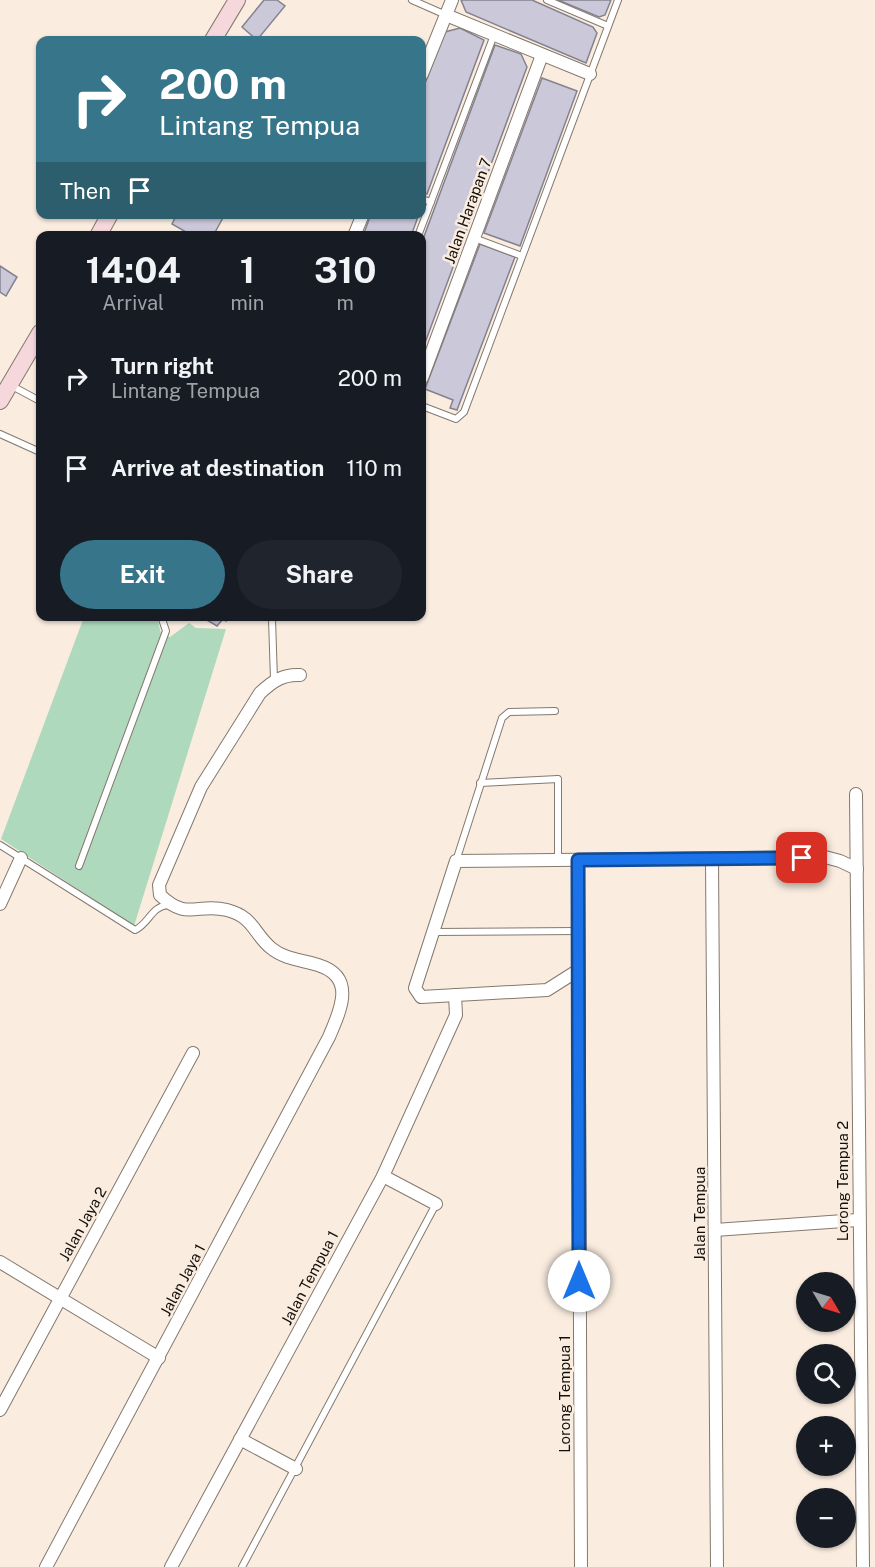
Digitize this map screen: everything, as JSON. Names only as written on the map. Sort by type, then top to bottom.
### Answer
[{"type":"street","points":[[215,36],[237,0]]},
{"type":"street","points":[[426,64],[452,0]]},
{"type":"street","points":[[446,15],[590,74]]},
{"type":"street","name":"Jalan Harapan 7","points":[[426,367],[542,55]]},
{"type":"street","points":[[4,390],[36,339]]},
{"type":"street","points":[[170,905],[160,896],[159,885],[201,787],[260,693],[274,680],[290,674],[300,675]]},
{"type":"street","name":"Lorong Tempua 2","points":[[856,794],[862,1567]]},
{"type":"street","points":[[577,971],[547,990],[421,997],[415,988],[456,861],[825,857],[857,869]]},
{"type":"street","points":[[0,904],[21,858]]},
{"type":"street","name":"Lorong Tempua 1","points":[[578,860],[581,1567]]},
{"type":"street","name":"Jalan Tempua","points":[[712,860],[717,1567]]},
{"type":"street","name":"Jalan Jaya 1","points":[[46,1567],[329,1037],[342,1005],[343,990],[337,977],[320,965],[286,957],[270,948],[241,914],[211,907],[194,911],[183,910],[170,905]]},
{"type":"street","name":"Jalan Tempua 1","points":[[171,1567],[383,1176],[456,1015],[455,995]]},
{"type":"street","name":"Jalan Jaya 2","points":[[0,1410],[193,1053]]},
{"type":"street","points":[[383,1176],[436,1204]]},
{"type":"street","points":[[715,1230],[858,1220]]},
{"type":"street","points":[[0,1262],[159,1358]]},
{"type":"street","points":[[240,1439],[296,1469]]},
{"type":"lane","points":[[412,0],[446,15]]},
{"type":"lane","points":[[547,0],[608,26]]},
{"type":"lane","points":[[426,408],[456,419],[464,412],[618,0]]},
{"type":"lane","points":[[426,215],[494,35]]},
{"type":"lane","points":[[426,200],[431,202]]},
{"type":"lane","points":[[474,238],[522,256]]},
{"type":"lane","points":[[4,390],[36,400]]},
{"type":"lane","points":[[0,434],[36,450]]},
{"type":"lane","points":[[79,866],[166,631],[163,621]]},
{"type":"lane","points":[[272,621],[274,680]]},
{"type":"lane","points":[[456,861],[500,721],[505,714],[555,711]]},
{"type":"lane","points":[[480,783],[558,779],[558,860]]},
{"type":"lane","points":[[0,845],[135,930],[140,928],[155,909],[170,905]]},
{"type":"lane","points":[[434,932],[578,931]]},
{"type":"lane","points":[[242,1567],[436,1204]]},
{"type":"green space","points":[[83,621],[158,621],[161,634],[170,637],[189,623],[196,628],[226,629],[134,926],[1,839]]},
{"type":"building","points":[[264,0],[277,0],[285,6],[260,36],[252,36],[242,27]]},
{"type":"building","points":[[461,0],[532,0],[593,27],[597,33],[586,63],[466,12]]},
{"type":"building","points":[[558,0],[611,0],[605,15],[599,17]]},
{"type":"building","points":[[460,28],[484,40],[427,194],[426,81],[445,32]]},
{"type":"building","points":[[495,45],[521,54],[527,67],[426,340],[426,231]]},
{"type":"building","points":[[542,78],[577,91],[520,246],[484,233]]},
{"type":"building","points":[[174,219],[222,219],[216,231],[184,231],[172,224]]},
{"type":"building","points":[[369,219],[417,219],[413,231],[365,231]]},
{"type":"building","points":[[480,244],[515,257],[457,410],[450,408],[453,400],[426,389]]},
{"type":"building","points":[[0,266],[17,277],[6,296],[0,292]]},
{"type":"building","points":[[208,621],[221,621],[217,626]]},
{"type":"route","points":[[579,1281],[578,860],[802,858]]}]
